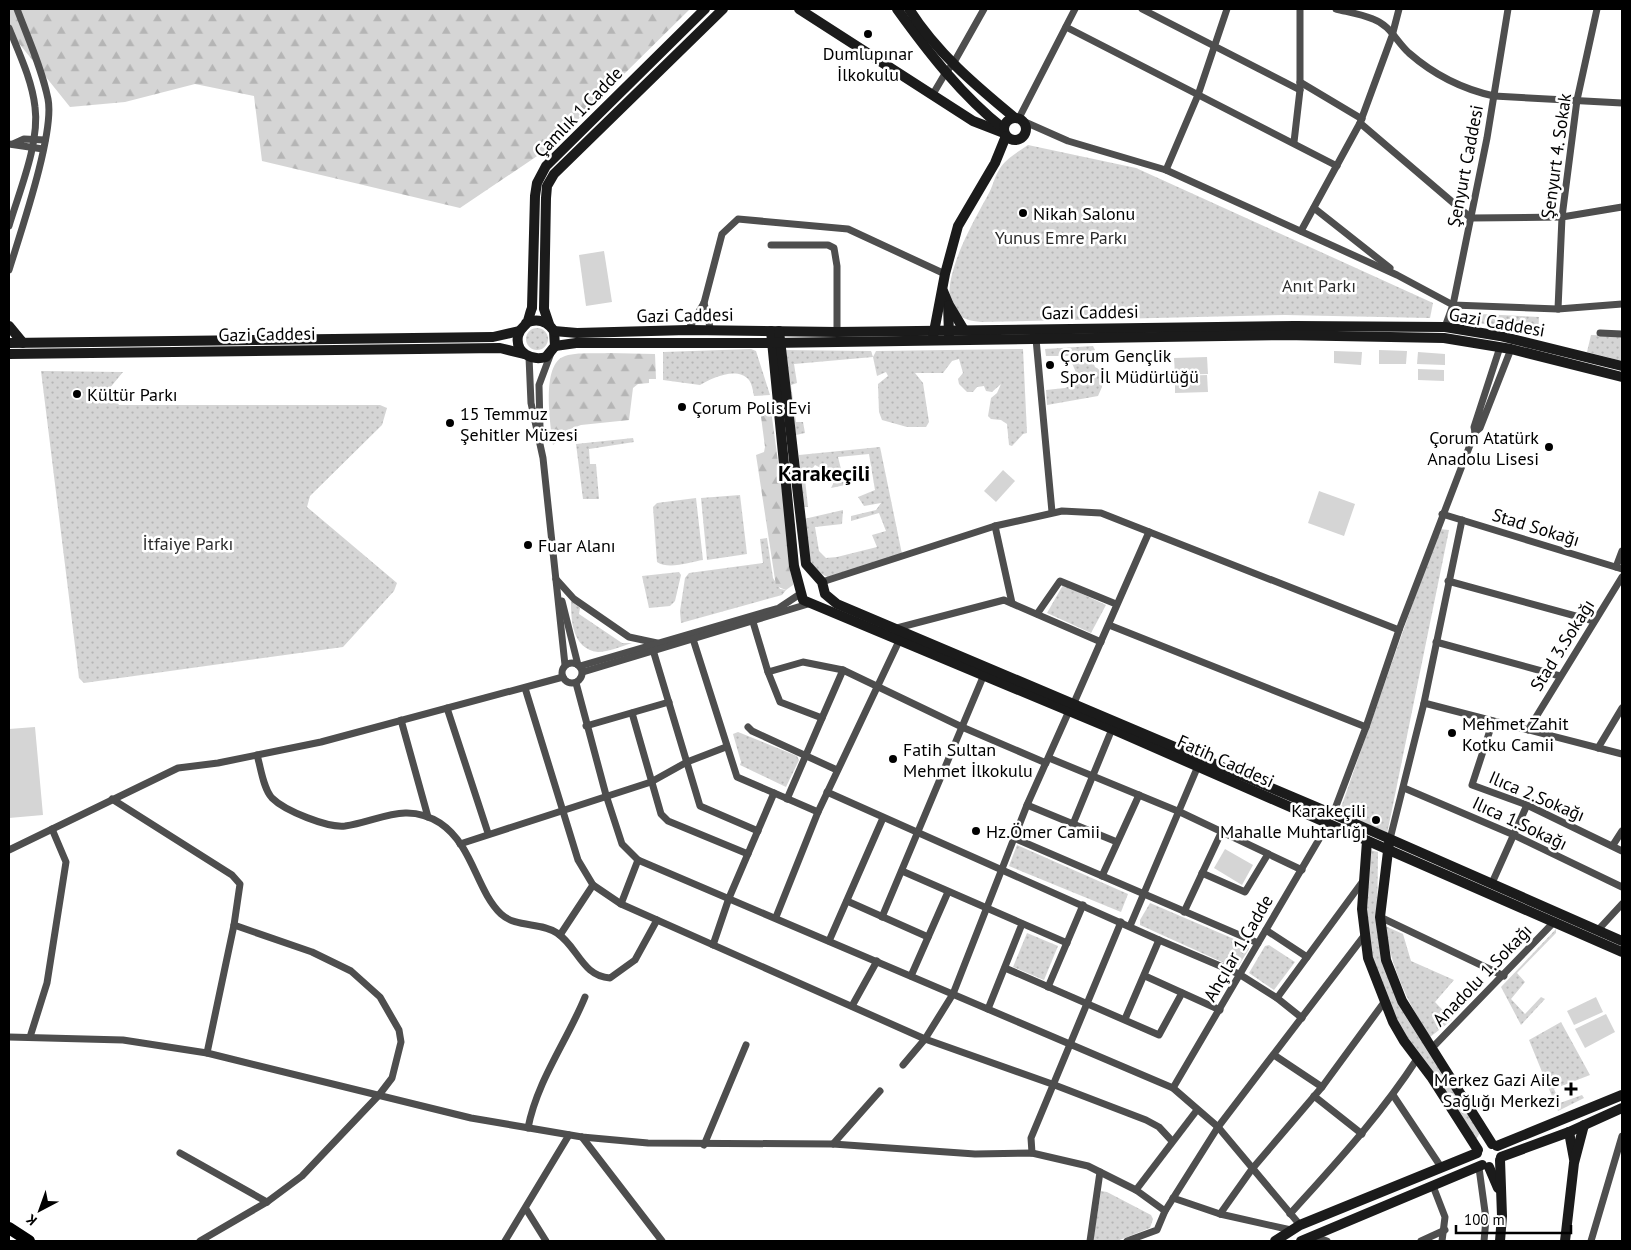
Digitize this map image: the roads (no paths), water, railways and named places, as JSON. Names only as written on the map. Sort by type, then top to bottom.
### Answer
[{"type":"highway","points":[[9,1228],[29,1241]]},
{"type":"main road","name":"Çamlık 1.Cadde","points":[[526,323],[532,308],[535,196],[540,175],[546,166],[705,9]]},
{"type":"main road","points":[[552,328],[538,320],[526,323],[519,332],[518,345],[527,356],[540,359],[553,350],[552,328],[544,309],[546,198],[548,186],[554,174],[723,9]]},
{"type":"main road","points":[[799,9],[973,121],[1022,138],[1026,133],[1020,119],[926,50],[897,9]]},
{"type":"main road","points":[[909,9],[950,68],[990,118],[1007,134]]},
{"type":"main road","points":[[933,335],[945,274],[958,226],[995,163],[1007,134],[1008,120],[1020,119]]},
{"type":"main road","points":[[942,290],[964,330]]},
{"type":"main road","points":[[948,303],[949,335]]},
{"type":"main road","points":[[9,326],[23,343]]},
{"type":"main road","name":"Gazi Caddesi","points":[[949,335],[964,330],[1295,326],[1445,333],[1501,341],[1622,377]]},
{"type":"main road","name":"Gazi Caddesi","points":[[552,328],[577,333],[711,330],[949,335],[1036,339],[1445,333]]},
{"type":"main road","name":"Fatih Caddesi","points":[[775,331],[794,566],[800,591],[812,604],[983,677],[1071,708],[1112,729],[1198,766],[1330,819],[1366,841],[1388,844],[1492,883],[1622,941]]},
{"type":"main road","name":"Gazi Caddesi","points":[[9,343],[493,337],[519,332]]},
{"type":"main road","name":"Gazi Caddesi","points":[[553,350],[576,343],[776,343],[933,335]]},
{"type":"main road","name":"Fatih Caddesi","points":[[776,343],[806,564],[819,581],[825,594],[837,604],[897,628],[1071,708],[1388,844],[1622,952]]},
{"type":"main road","name":"Gazi Caddesi","points":[[1512,344],[1622,366]]},
{"type":"main road","name":"Gazi Caddesi","points":[[9,354],[500,348],[527,356]]},
{"type":"main road","points":[[800,591],[804,582],[810,579],[819,581]]},
{"type":"main road","points":[[812,604],[821,602],[825,594]]},
{"type":"main road","points":[[1366,841],[1363,881],[1364,936],[1368,958],[1384,1001],[1397,1028],[1432,1078],[1477,1152],[1478,1160],[1498,1185],[1502,1216]]},
{"type":"main road","points":[[1388,844],[1380,917],[1386,960],[1402,1001],[1495,1145],[1500,1159],[1502,1216],[1500,1241]]},
{"type":"main road","points":[[1275,1241],[1296,1228],[1477,1152],[1486,1144],[1495,1145],[1622,1095]]},
{"type":"main road","points":[[1301,1241],[1433,1186],[1483,1167],[1495,1165],[1500,1159],[1569,1132],[1622,1108]]},
{"type":"main road","points":[[1565,1241],[1574,1162],[1584,1125]]},
{"type":"main road","points":[[1569,1132],[1574,1162]]},
{"type":"street","points":[[9,270],[43,149],[50,117],[49,106],[17,9]]},
{"type":"street","points":[[933,94],[984,9]]},
{"type":"street","points":[[1075,9],[1020,119],[1068,141],[1166,170],[1397,274],[1454,305],[1558,309],[1622,304]]},
{"type":"street","points":[[1142,9],[1300,86],[1361,121],[1471,218],[1562,217],[1622,207]]},
{"type":"street","points":[[1166,170],[1198,95],[1227,9]]},
{"type":"street","points":[[1294,142],[1300,86],[1300,9]]},
{"type":"street","points":[[1336,9],[1374,19],[1393,32],[1408,52],[1448,81],[1476,92],[1494,96],[1622,103]]},
{"type":"street","points":[[1301,231],[1361,121],[1393,32],[1399,9]]},
{"type":"street","name":"Şenyurt Caddesi","points":[[1445,333],[1454,305],[1471,218],[1508,9]]},
{"type":"street","name":"Şenyurt 4. Sokak","points":[[1558,309],[1562,217],[1577,100],[1597,9]]},
{"type":"street","points":[[1066,27],[1294,142],[1337,166]]},
{"type":"street","points":[[9,28],[32,88],[36,107],[31,148],[9,226]]},
{"type":"street","points":[[36,107],[49,106]]},
{"type":"street","points":[[11,144],[18,140],[45,140]]},
{"type":"street","points":[[11,144],[43,149]]},
{"type":"street","points":[[1314,208],[1397,274]]},
{"type":"street","points":[[688,330],[704,304],[722,234],[738,220],[848,229],[945,274]]},
{"type":"street","points":[[771,245],[828,245],[834,248],[837,266],[837,332]]},
{"type":"street","points":[[704,304],[711,330]]},
{"type":"street","points":[[1600,333],[1622,334]]},
{"type":"street","points":[[1036,339],[1052,512]]},
{"type":"street","points":[[1475,432],[1474,427],[1501,341]]},
{"type":"street","points":[[1475,432],[1480,428],[1512,344]]},
{"type":"street","points":[[540,446],[539,384],[553,350]]},
{"type":"street","points":[[527,356],[532,403],[540,446],[566,665],[561,674],[570,683],[576,683],[581,678],[580,668],[556,579]]},
{"type":"street","name":"Ahçılar 1.Cadde","points":[[1173,1088],[1302,870],[1330,819],[1366,727],[1399,630],[1442,514],[1475,432]]},
{"type":"street","points":[[819,581],[995,526],[1052,512],[1101,513],[1399,630]]},
{"type":"street","name":"Stad Sokağı","points":[[1442,514],[1619,568]]},
{"type":"street","points":[[1388,844],[1404,788],[1424,703],[1462,520]]},
{"type":"street","points":[[995,526],[1012,603]]},
{"type":"street","points":[[903,1065],[925,1039],[953,994],[1027,804],[1109,625],[1116,604],[1149,532]]},
{"type":"street","points":[[1619,568],[1622,551]]},
{"type":"street","name":"Stad 3.Sokağı","points":[[1528,730],[1622,577]]},
{"type":"street","points":[[556,579],[574,598],[630,637],[658,643]]},
{"type":"street","points":[[1037,614],[1060,581],[1116,604]]},
{"type":"street","points":[[1448,581],[1594,620]]},
{"type":"street","points":[[580,668],[779,608],[800,591]]},
{"type":"street","points":[[897,628],[1004,600],[1101,642]]},
{"type":"street","points":[[580,668],[693,639],[812,604]]},
{"type":"street","points":[[753,622],[768,672],[780,702],[822,718]]},
{"type":"street","points":[[1109,625],[1366,727]]},
{"type":"street","points":[[693,639],[726,747],[738,777],[818,812]]},
{"type":"street","points":[[776,917],[818,812],[899,641]]},
{"type":"street","points":[[1436,642],[1560,676]]},
{"type":"street","points":[[653,650],[700,806],[758,831]]},
{"type":"street","points":[[768,672],[803,662],[843,670],[962,727],[1048,761],[1093,776],[1180,812],[1302,870]]},
{"type":"street","points":[[566,665],[574,663],[580,668]]},
{"type":"street","points":[[787,799],[843,670]]},
{"type":"street","points":[[882,917],[983,677]]},
{"type":"street","points":[[9,850],[178,768],[218,763],[321,742],[563,678]]},
{"type":"street","points":[[576,683],[586,726],[622,844],[638,860],[776,917],[1173,1088],[1218,1127],[1290,1214],[1296,1228]]},
{"type":"street","points":[[525,688],[578,860],[593,885],[621,904],[925,1039],[1146,1120],[1159,1127],[1172,1141]]},
{"type":"street","points":[[586,726],[668,702]]},
{"type":"street","points":[[1424,703],[1622,754]]},
{"type":"street","points":[[447,708],[488,833]]},
{"type":"street","points":[[1598,748],[1622,708]]},
{"type":"street","points":[[632,712],[661,814],[668,821],[748,854]]},
{"type":"street","points":[[401,720],[428,817]]},
{"type":"street","name":"Ilıca 2.Sokağı","points":[[1493,721],[1472,785],[1526,805],[1613,845],[1622,851]]},
{"type":"street","points":[[748,727],[752,731],[837,770]]},
{"type":"street","points":[[1073,824],[1112,729]]},
{"type":"street","points":[[460,844],[488,833],[651,782],[687,762],[726,747]]},
{"type":"street","points":[[257,755],[273,798],[294,812],[315,820],[344,826],[396,813],[410,813],[428,817],[442,824],[460,844],[501,914],[526,925],[553,930],[560,935],[592,973],[610,978],[635,960],[657,920]]},
{"type":"street","points":[[1130,926],[1198,766]]},
{"type":"street","name":"Ilıca 1.Sokağı","points":[[1404,788],[1514,835],[1622,887]]},
{"type":"street","points":[[827,792],[918,834],[1239,974],[1277,998],[1302,1018]]},
{"type":"street","points":[[713,945],[729,898],[774,793]]},
{"type":"street","points":[[1102,876],[1139,795]]},
{"type":"street","points":[[112,799],[232,875],[240,884],[234,925],[207,1053]]},
{"type":"street","points":[[1027,804],[1117,842]]},
{"type":"street","points":[[1492,883],[1526,805]]},
{"type":"street","points":[[829,941],[883,818]]},
{"type":"street","points":[[30,1037],[47,983],[66,862],[52,829]]},
{"type":"street","points":[[1613,845],[1622,831]]},
{"type":"street","points":[[1184,912],[1221,833]]},
{"type":"street","points":[[1014,838],[1258,943]]},
{"type":"street","points":[[1202,873],[1245,892],[1268,854]]},
{"type":"street","points":[[621,904],[638,860]]},
{"type":"street","points":[[902,871],[1067,943]]},
{"type":"street","points":[[1277,998],[1363,881]]},
{"type":"street","points":[[560,935],[593,885]]},
{"type":"street","points":[[912,976],[948,892]]},
{"type":"street","points":[[847,901],[928,937]]},
{"type":"street","points":[[1598,930],[1622,904]]},
{"type":"street","points":[[1048,987],[1083,905]]},
{"type":"street","points":[[1380,917],[1504,976]]},
{"type":"street","points":[[1032,1153],[1031,1138],[1121,922]]},
{"type":"street","name":"Anadolu 1.Sokağı","points":[[1432,1048],[1504,976],[1554,922]]},
{"type":"street","points":[[988,1008],[1022,924]]},
{"type":"street","points":[[200,1241],[267,1202],[302,1176],[380,1095],[392,1078],[400,1042],[399,1030],[380,997],[351,971],[304,948],[234,925]]},
{"type":"street","points":[[1266,930],[1308,957]]},
{"type":"street","points":[[1127,1241],[1157,1230],[1165,1211],[1218,1127],[1364,936]]},
{"type":"street","points":[[1124,1019],[1145,976],[1159,940]]},
{"type":"street","points":[[852,1006],[877,962]]},
{"type":"street","points":[[1005,968],[1159,1035],[1182,994]]},
{"type":"street","points":[[1145,976],[1220,1010]]},
{"type":"street","points":[[528,1128],[537,1095],[574,1025],[585,997]]},
{"type":"street","points":[[1220,1214],[1252,1169],[1322,1087],[1384,1001]]},
{"type":"street","points":[[9,1037],[123,1040],[207,1053],[471,1118],[582,1137],[648,1143],[704,1145],[833,1144],[975,1154],[1032,1153],[1088,1166],[1136,1190],[1165,1211]]},
{"type":"street","points":[[704,1145],[746,1045]]},
{"type":"street","points":[[1274,1055],[1322,1087]]},
{"type":"street","points":[[1290,1214],[1362,1134],[1393,1095],[1417,1059]]},
{"type":"street","points":[[833,1144],[880,1091]]},
{"type":"street","points":[[1393,1095],[1441,1167]]},
{"type":"street","points":[[1314,1096],[1362,1134]]},
{"type":"street","points":[[1136,1190],[1197,1110]]},
{"type":"street","points":[[505,1241],[569,1135]]},
{"type":"street","points":[[1591,1241],[1622,1136]]},
{"type":"street","points":[[582,1137],[662,1241]]},
{"type":"street","points":[[180,1152],[267,1202]]},
{"type":"street","points":[[1483,1167],[1486,1219],[1484,1241]]},
{"type":"street","points":[[1090,1241],[1100,1172]]},
{"type":"street","points":[[1433,1186],[1445,1217],[1445,1230],[1442,1241]]},
{"type":"street","points":[[1173,1198],[1220,1214],[1296,1228]]},
{"type":"street","points":[[526,1209],[546,1241]]},
{"type":"street","points":[[1421,1241],[1445,1230]]},
{"type":"street","points":[[1313,1236],[1327,1241]]},
{"type":"place","name":"Dumlupınar İlkokulu","points":[[868,34]]},
{"type":"place","name":"Nikah Salonu","points":[[1023,213]]},
{"type":"place","name":"Çorum Gençlik Spor İl Müdürlüğü","points":[[1050,365]]},
{"type":"place","name":"Kültür Parkı","points":[[77,394]]},
{"type":"place","name":"Çorum Polis Evi","points":[[682,407]]},
{"type":"place","name":"15 Temmuz Şehitler Müzesi","points":[[450,423]]},
{"type":"place","name":"Çorum Atatürk Anadolu Lisesi","points":[[1549,447]]},
{"type":"place","name":"Fuar Alanı","points":[[528,545]]},
{"type":"place","name":"Mehmet Zahit Kotku Camii","points":[[1452,733]]},
{"type":"place","name":"Fatih Sultan Mehmet İlkokulu","points":[[893,759]]},
{"type":"place","name":"Karakeçili Mahalle Muhtarlığı","points":[[1376,820]]},
{"type":"place","name":"Hz.Ömer Camii","points":[[976,831]]},
{"type":"place","name":"Merkez Gazi Aile Sağlığı Merkezi","points":[[1571,1089]]},
{"type":"district","name":"Karakeçili","points":[[824,473]]},
{"type":"park label","name":"Yunus Emre Parkı","points":[[1061,237]]},
{"type":"park label","name":"Anıt Parkı","points":[[1319,285]]},
{"type":"park label","name":"İtfaiye Parkı","points":[[188,543]]}]
